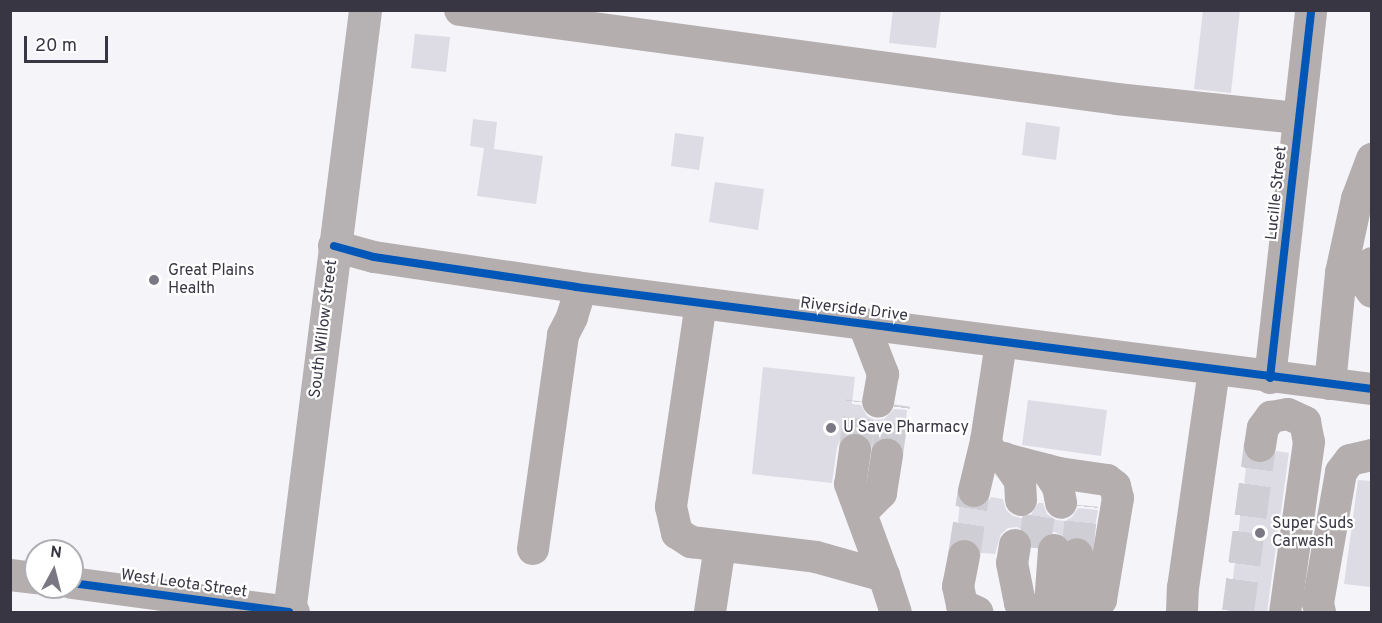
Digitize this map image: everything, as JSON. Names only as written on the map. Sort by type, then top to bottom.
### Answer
[{"type":"main road","name":"South Willow Street","points":[[291,612],[334,246],[365,10]]},
{"type":"street","points":[[460,10],[1117,99],[1299,118]]},
{"type":"street","name":"Lucille Street","points":[[1288,414],[1281,379],[1299,118],[1311,10]]},
{"type":"street","points":[[1330,384],[1341,273],[1364,200],[1371,159]]},
{"type":"street","name":"Riverside Drive","points":[[334,246],[374,257],[580,288],[1371,389]]},
{"type":"street","points":[[1371,263],[1368,286],[1371,292]]},
{"type":"street","points":[[533,549],[563,335],[572,317],[580,288]]},
{"type":"street","points":[[701,303],[670,507],[677,533],[691,542],[816,557],[884,576]]},
{"type":"street","points":[[864,325],[879,395]]},
{"type":"street","points":[[1001,343],[1037,480]]},
{"type":"street","points":[[1182,612],[1183,588],[1214,370]]},
{"type":"street","points":[[1260,446],[1263,428],[1271,417],[1288,414],[1305,422],[1309,442],[1285,612]]},
{"type":"street","points":[[871,451],[850,484],[862,512],[896,612]]},
{"type":"street","points":[[1320,612],[1318,603],[1341,472],[1350,460],[1371,455]]},
{"type":"street","points":[[974,491],[1037,480],[1107,480],[1114,486],[1118,498],[1101,600],[1085,612]]},
{"type":"street","points":[[710,612],[720,546]]},
{"type":"street","points":[[1030,612],[1020,603],[1012,563],[1045,549]]},
{"type":"street","points":[[1037,612],[1032,602],[1045,549]]},
{"type":"street","points":[[1045,549],[1050,605],[1054,612]]},
{"type":"street","points":[[1045,549],[1071,612]]},
{"type":"street","points":[[963,556],[958,586],[962,605],[977,612]]},
{"type":"street","name":"West Leota Street","points":[[84,585],[291,612]]},
{"type":"building","points":[[893,10],[941,10],[936,48],[889,43]]},
{"type":"building","points":[[1203,10],[1240,10],[1231,93],[1194,89]]},
{"type":"building","points":[[415,34],[450,37],[446,72],[411,68]]},
{"type":"building","points":[[473,119],[497,122],[494,149],[543,156],[536,204],[477,196],[484,148],[470,146]]},
{"type":"building","points":[[1026,122],[1060,127],[1056,160],[1022,155]]},
{"type":"building","points":[[675,133],[704,137],[699,170],[671,166]]},
{"type":"building","points":[[715,182],[764,189],[758,230],[709,222]]},
{"type":"building","name":"U Save Pharmacy","points":[[763,367],[855,377],[852,404],[861,405],[867,416],[875,420],[884,419],[894,409],[907,410],[903,446],[890,436],[880,438],[872,445],[866,436],[857,432],[848,434],[841,438],[837,447],[832,483],[752,474]]},
{"type":"building","points":[[1028,400],[1107,410],[1101,456],[1022,445]]},
{"type":"building","name":"Super Suds Carwash","points":[[1277,451],[1289,453],[1267,612],[1229,612],[1247,459],[1256,464],[1266,463]]},
{"type":"building","points":[[1358,480],[1371,481],[1371,587],[1344,584]]},
{"type":"building","points":[[991,497],[1003,499],[1006,510],[1013,516],[1021,518],[1031,515],[1038,503],[1043,503],[1047,514],[1056,520],[1065,521],[1072,517],[1078,508],[1098,510],[1092,545],[1079,536],[1068,539],[1055,532],[1046,534],[1037,545],[1032,544],[1027,532],[1017,527],[1008,528],[1001,534],[995,554],[981,553],[976,543],[968,539],[956,541],[960,502],[969,508],[979,508],[987,504]]},
{"type":"tunnel","points":[[855,450],[861,401]]},
{"type":"tunnel","points":[[887,454],[894,404]]},
{"type":"tunnel","points":[[1238,612],[1260,446]]},
{"type":"tunnel","points":[[964,556],[974,491]]},
{"type":"tunnel","points":[[1034,548],[1041,501]]},
{"type":"tunnel","points":[[1077,554],[1082,505]]},
{"type":"cycle path","points":[[1270,378],[1311,10]]},
{"type":"cycle path","points":[[334,246],[374,257],[576,287],[1372,389]]},
{"type":"cycle path","points":[[84,585],[289,612]]},
{"type":"place","name":"Great Plains Health","points":[[154,280]]},
{"type":"place","name":"U Save Pharmacy","points":[[831,428]]},
{"type":"place","name":"Super Suds Carwash","points":[[1260,533]]}]
